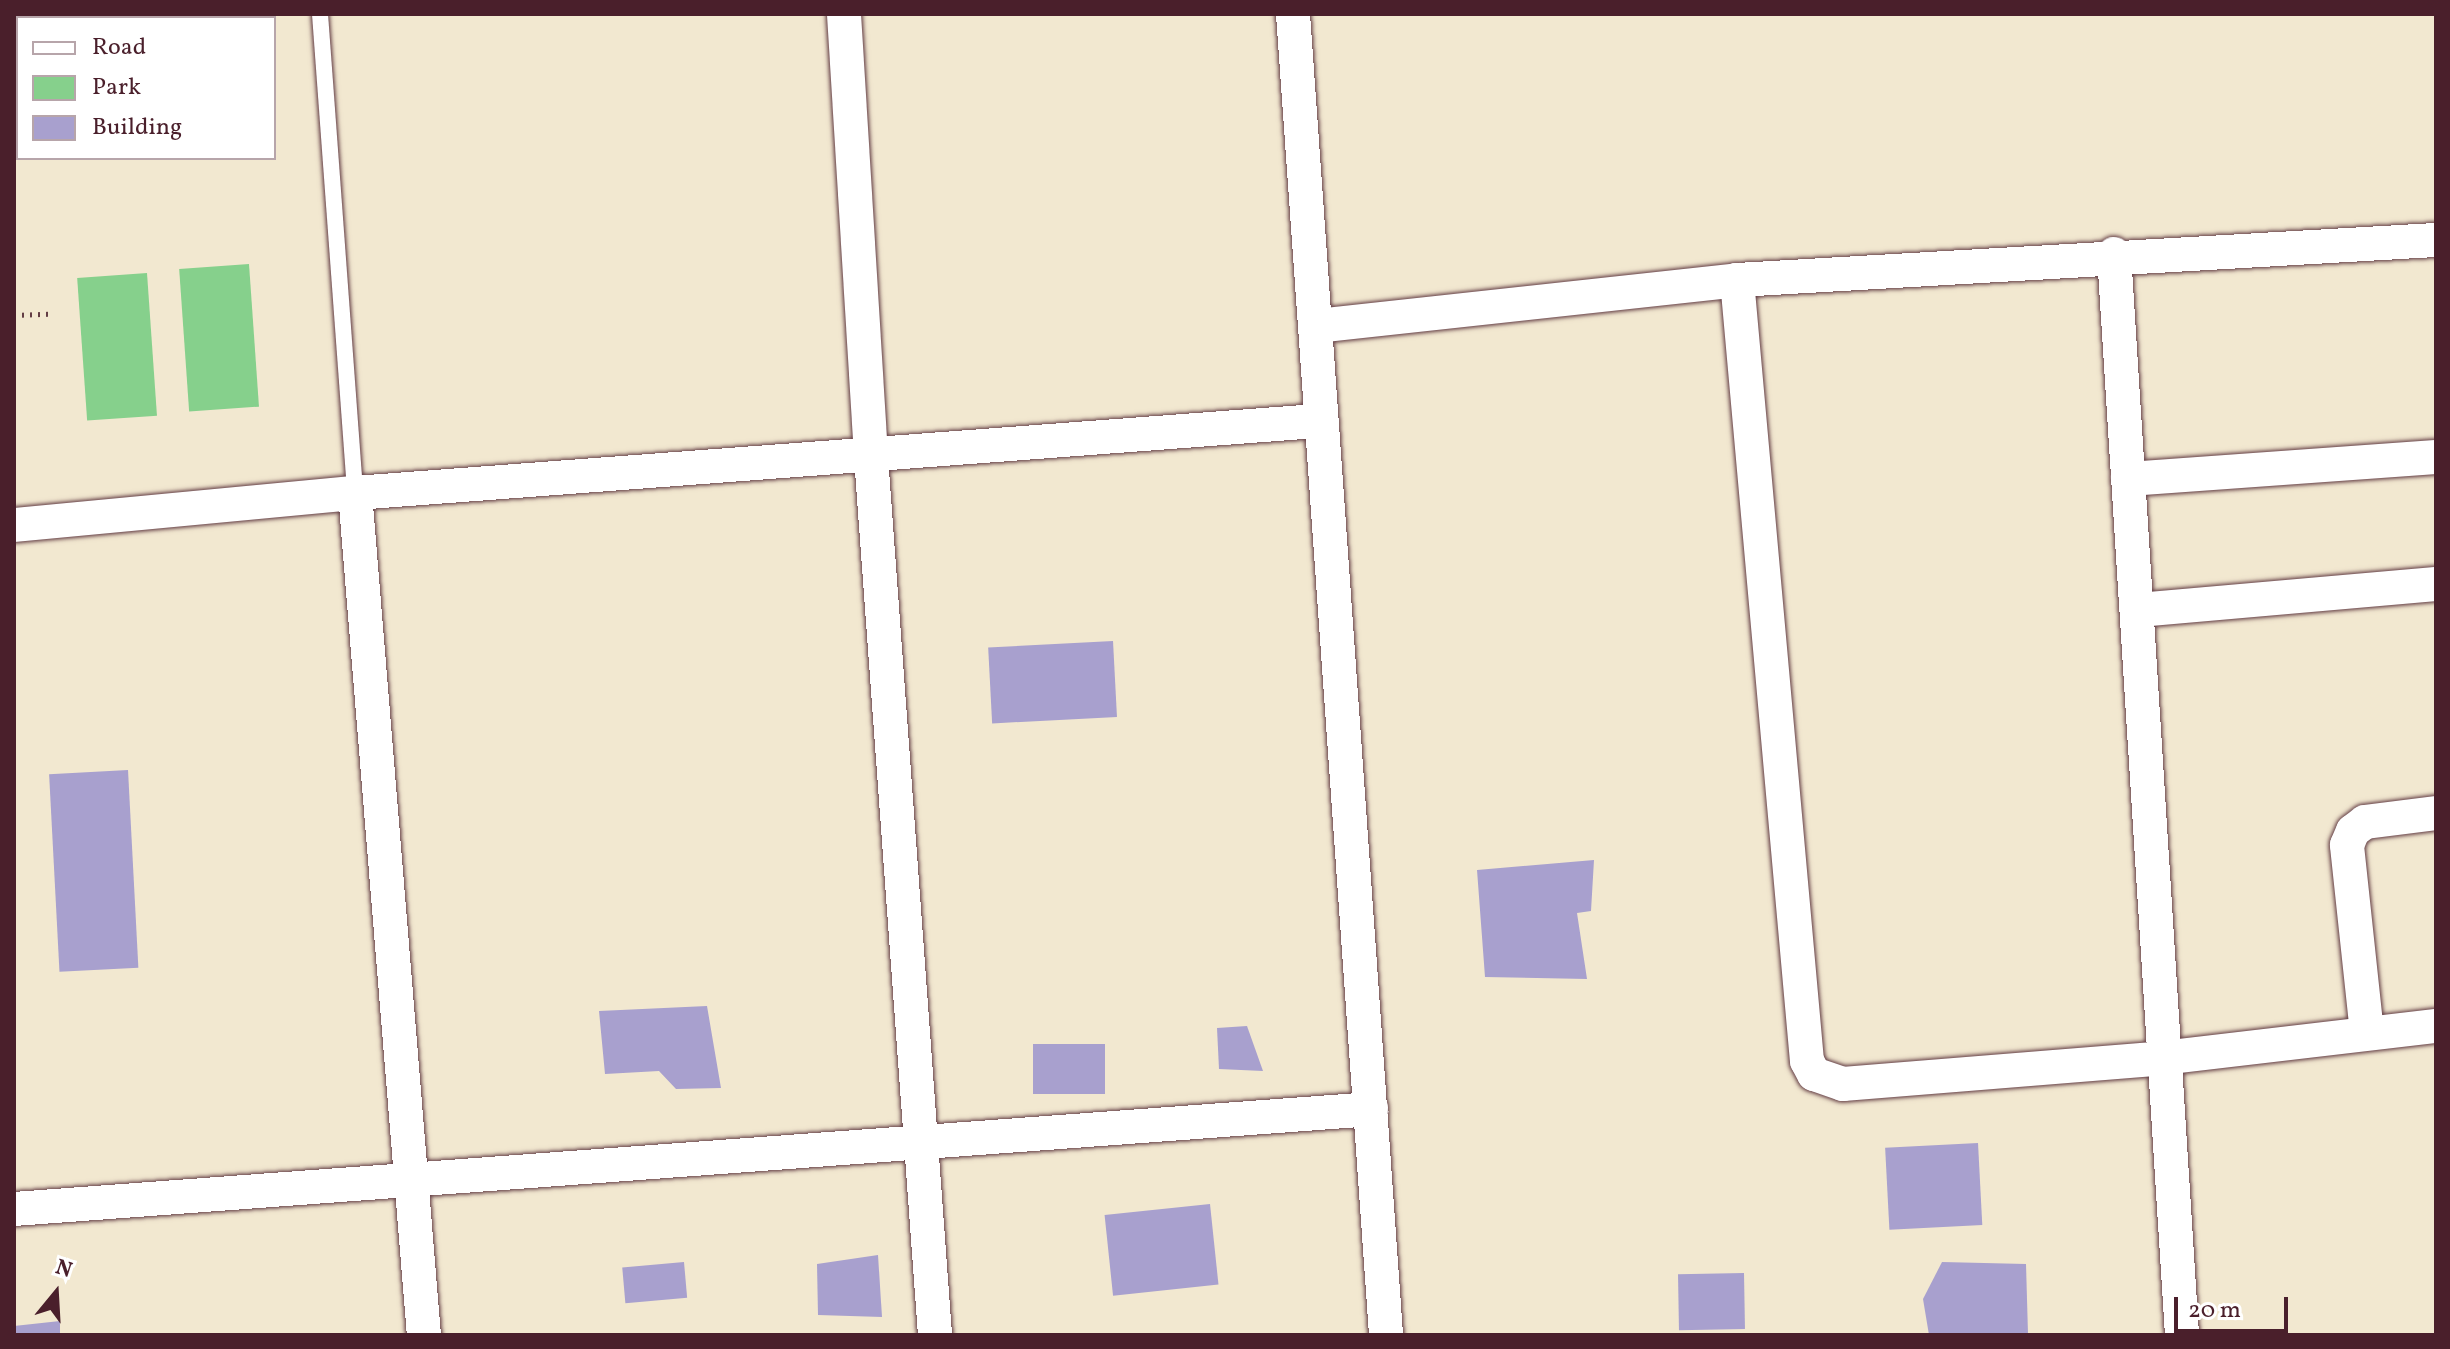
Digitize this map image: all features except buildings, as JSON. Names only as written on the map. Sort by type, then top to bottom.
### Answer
[{"type":"street","points":[[844,14],[871,457],[935,1335]]},
{"type":"street","points":[[1293,14],[1316,326],[1318,421],[1386,1335]]},
{"type":"street","points":[[1316,326],[1737,280],[2114,254],[2436,240]]},
{"type":"street","points":[[2114,254],[2182,1335]]},
{"type":"street","points":[[1737,280],[1807,1061],[1814,1074],[1843,1084],[2163,1058],[2436,1026]]},
{"type":"street","points":[[14,525],[355,493],[871,457],[1318,421]]},
{"type":"street","points":[[2128,479],[2436,457]]},
{"type":"street","points":[[355,493],[424,1335]]},
{"type":"street","points":[[2138,610],[2436,584]]},
{"type":"street","points":[[2367,1033],[2347,845],[2365,822],[2436,813]]},
{"type":"street","points":[[14,1209],[923,1145],[1371,1109]]},
{"type":"lane","points":[[320,14],[355,493]]},
{"type":"path","points":[[14,315],[49,314]]},
{"type":"green space","points":[[249,264],[259,407],[189,412],[179,269]]},
{"type":"green space","points":[[147,273],[157,416],[87,421],[77,278]]}]
